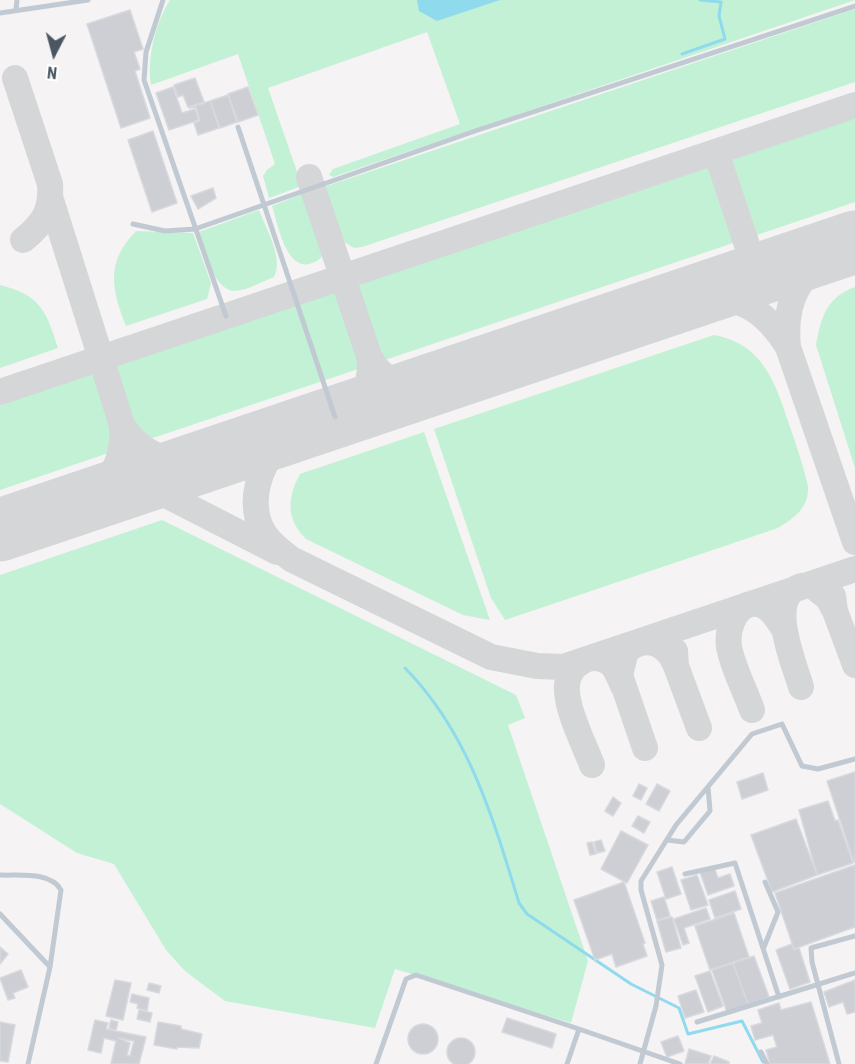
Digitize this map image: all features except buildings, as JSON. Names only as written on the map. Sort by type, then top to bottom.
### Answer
[{"type":"lane","points":[[16,10],[17,0]]},
{"type":"lane","points":[[0,13],[88,0]]},
{"type":"lane","points":[[163,0],[146,52],[144,80],[226,316]]},
{"type":"lane","points":[[133,224],[165,231],[195,229],[855,6]]},
{"type":"lane","points":[[238,127],[335,417]]},
{"type":"lane","points":[[640,1064],[656,1006],[662,965],[641,890],[641,881],[667,840],[752,734],[780,724],[802,766],[818,769],[855,759]]},
{"type":"lane","points":[[667,840],[684,842],[694,832],[710,811],[708,787]]},
{"type":"lane","points":[[685,874],[735,863],[779,997]]},
{"type":"lane","points":[[0,875],[42,877],[57,883],[61,890],[50,967],[28,1064]]},
{"type":"lane","points":[[764,947],[778,912],[765,882]]},
{"type":"lane","points":[[0,914],[50,967]]},
{"type":"lane","points":[[0,925],[5,920]]},
{"type":"lane","points":[[839,1064],[818,985],[811,948],[855,936]]},
{"type":"lane","points":[[697,1022],[855,974]]},
{"type":"lane","points":[[376,1064],[406,979],[416,975],[645,1050],[680,1064]]},
{"type":"lane","points":[[567,1064],[579,1029]]},
{"type":"lane","points":[[761,1052],[767,1064]]},
{"type":"green space","points":[[170,0],[855,0],[333,177],[329,175],[333,169],[460,124],[427,32],[268,88],[302,186],[269,198],[263,176],[275,164],[238,54],[151,85],[150,63],[153,41],[160,19]]},
{"type":"green space","points":[[855,9],[855,82],[362,247],[354,248],[343,241],[324,187]]},
{"type":"green space","points":[[855,105],[855,202],[373,364],[370,358],[370,365],[138,443],[123,426],[123,448],[0,490],[0,392]]},
{"type":"green space","points":[[302,194],[323,252],[321,258],[310,264],[300,264],[287,250],[272,206]]},
{"type":"green space","points":[[259,210],[275,252],[277,269],[274,277],[244,289],[234,291],[226,289],[210,267],[199,232]]},
{"type":"green space","points":[[136,231],[193,233],[211,283],[207,299],[126,326],[117,299],[114,276],[120,254],[126,242]]},
{"type":"green space","points":[[0,285],[24,294],[40,306],[50,324],[58,348],[0,368]]},
{"type":"green space","points":[[855,287],[855,468],[816,345],[827,309],[838,296]]},
{"type":"green space","points":[[714,335],[731,340],[756,356],[772,380],[802,462],[808,486],[808,494],[800,511],[778,528],[505,620],[491,598],[434,429]]},
{"type":"green space","points":[[424,432],[490,620],[463,615],[306,539],[299,531],[292,516],[291,500],[300,474]]},
{"type":"green space","points":[[162,520],[516,695],[525,718],[508,725],[588,961],[571,1023],[395,969],[375,1028],[225,1001],[185,971],[166,950],[114,864],[77,853],[0,804],[0,575]]},
{"type":"water","points":[[417,0],[500,0],[437,21],[419,11]]},
{"type":"waterway","points":[[682,54],[725,39],[719,16],[721,2],[700,0]]},
{"type":"waterway","points":[[405,668],[427,693],[446,720],[462,749],[488,808],[519,903],[527,914],[631,984],[679,1008],[688,1034],[742,1021],[763,1062]]},
{"type":"taxiway","points":[[15,78],[50,184],[48,209],[45,216],[23,240]]},
{"type":"taxiway","points":[[0,392],[855,105]]},
{"type":"taxiway","points":[[716,152],[757,275]]},
{"type":"taxiway","points":[[309,177],[369,356]]},
{"type":"taxiway","points":[[51,200],[122,425]]},
{"type":"taxiway","points":[[693,296],[724,298],[748,306],[769,322],[788,347],[789,314],[798,288],[815,267],[841,247]]},
{"type":"taxiway","points":[[788,347],[855,542]]},
{"type":"taxiway","points":[[342,415],[356,403],[365,390],[370,374],[369,356],[378,370],[396,383],[420,388]]},
{"type":"taxiway","points":[[314,424],[282,444],[274,452],[261,474],[256,510],[267,537],[291,559],[491,657],[537,666],[563,667],[855,569]]},
{"type":"taxiway","points":[[79,503],[99,488],[113,471],[121,450],[122,425],[138,444],[156,455],[177,461],[201,462]]},
{"type":"taxiway","points":[[121,489],[156,490],[277,552]]},
{"type":"taxiway","points":[[801,687],[784,627],[787,598],[796,589],[811,585],[828,598],[835,611]]},
{"type":"taxiway","points":[[833,596],[835,611],[855,665]]},
{"type":"taxiway","points":[[752,710],[729,647],[732,622],[741,609],[755,604],[771,611],[785,631]]},
{"type":"taxiway","points":[[645,748],[620,675],[626,651],[641,643],[655,644],[667,652],[676,666]]},
{"type":"taxiway","points":[[675,651],[676,666],[699,728]]},
{"type":"taxiway","points":[[592,765],[569,704],[567,694],[569,677],[577,665],[590,658],[598,658],[612,665],[623,686]]},
{"type":"runway","points":[[0,530],[855,242]]}]
